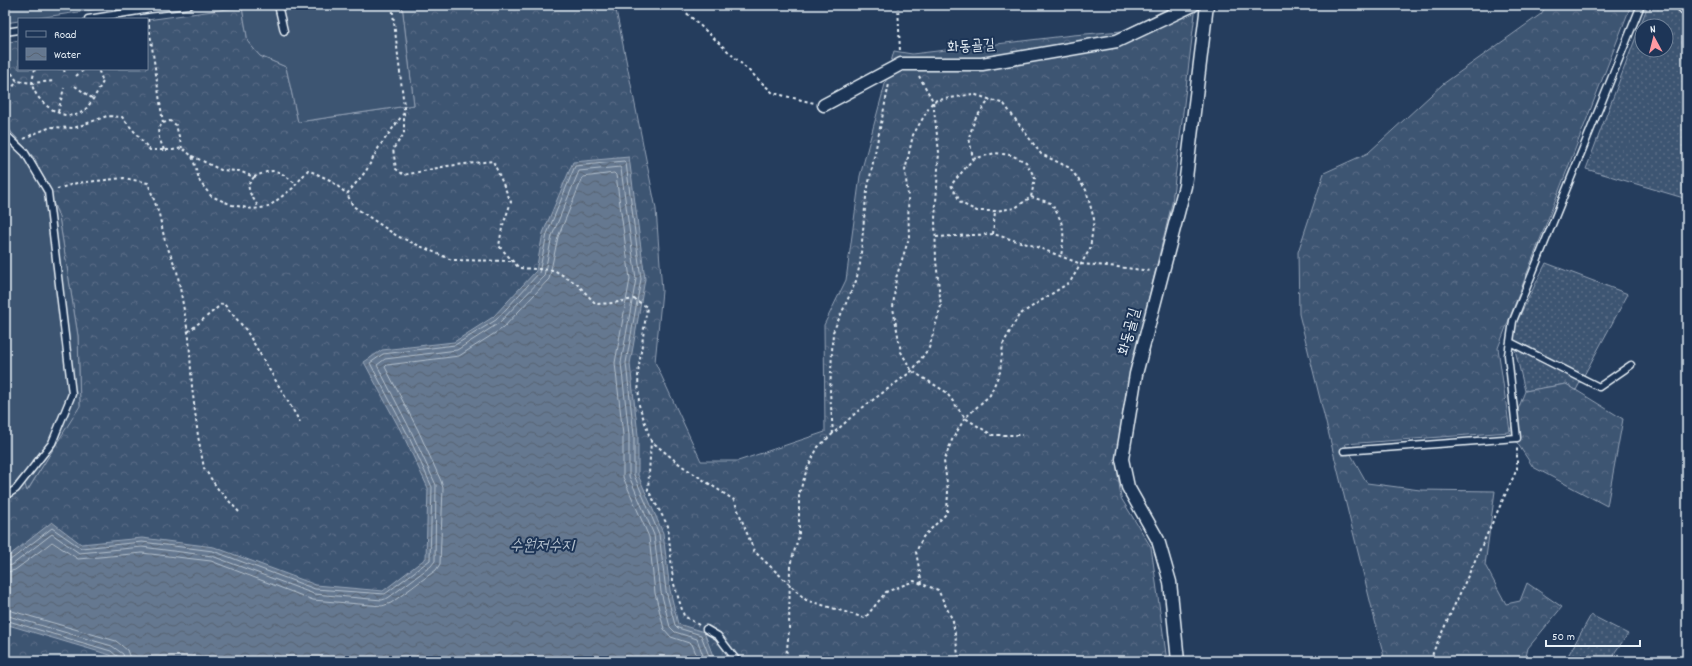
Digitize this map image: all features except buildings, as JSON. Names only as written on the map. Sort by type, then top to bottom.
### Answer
[{"type":"street","name":"화동골길","points":[[824,105],[902,66],[982,64],[1117,41],[1193,5]]},
{"type":"street","name":"화동골길","points":[[1178,661],[1170,582],[1158,540],[1128,487],[1122,459],[1136,374],[1185,186],[1207,5]]},
{"type":"street","points":[[1682,5],[1687,10]]},
{"type":"lane","points":[[94,18],[149,8],[190,5]]},
{"type":"lane","points":[[278,5],[284,31]]},
{"type":"lane","points":[[1344,451],[1517,438],[1508,355],[1513,321],[1641,5]]},
{"type":"lane","points":[[5,32],[18,30]]},
{"type":"lane","points":[[5,134],[25,153],[48,192],[72,394],[52,443],[16,489],[5,496]]},
{"type":"lane","points":[[1510,342],[1599,387],[1632,365]]},
{"type":"lane","points":[[706,629],[718,636],[737,661]]},
{"type":"path","points":[[392,5],[404,113],[404,134],[393,149],[396,169],[404,175],[447,166],[493,161],[511,202],[502,228],[499,246],[519,268],[554,270],[577,284],[596,304],[613,303],[634,299],[647,307],[638,382],[639,406],[651,441],[648,490],[668,526],[673,581],[684,616],[706,629]]},
{"type":"path","points":[[678,5],[774,93],[824,105]]},
{"type":"path","points":[[833,434],[830,392],[833,332],[856,281],[860,264],[866,197],[881,128],[902,66],[898,5]]},
{"type":"path","points":[[149,8],[163,123]]},
{"type":"path","points":[[5,63],[17,81],[32,84],[54,81]]},
{"type":"path","points":[[792,661],[786,658],[789,630],[790,564],[799,536],[799,494],[807,469],[818,447],[858,411],[912,371],[929,348],[941,306],[936,261],[939,152],[933,101],[902,66]]},
{"type":"path","points":[[35,70],[32,84],[38,98],[52,111],[70,115],[82,112],[103,82],[98,70]]},
{"type":"path","points":[[64,70],[65,74]]},
{"type":"path","points":[[76,76],[84,70]]},
{"type":"path","points":[[5,95],[13,88],[17,81]]},
{"type":"path","points":[[75,86],[92,99]]},
{"type":"path","points":[[58,112],[64,88]]},
{"type":"path","points":[[922,584],[916,552],[923,537],[947,513],[948,490],[944,461],[952,440],[964,418],[990,395],[1000,372],[1003,344],[1019,315],[1070,282],[1090,249],[1094,219],[1086,190],[1070,168],[1041,154],[1004,104],[973,94],[933,101],[913,135],[905,171],[908,196],[909,238],[896,278],[893,308],[901,352],[912,371],[946,392],[964,418],[992,435],[1022,435]]},
{"type":"path","points":[[973,159],[969,137],[974,119],[990,99]]},
{"type":"path","points":[[347,194],[366,171],[379,147],[404,113]]},
{"type":"path","points":[[17,144],[30,135],[51,127],[74,128],[108,116],[122,116],[150,150],[173,150],[182,148]]},
{"type":"path","points":[[164,150],[159,138],[158,129],[163,123],[170,121],[176,124],[182,148],[192,156],[221,170],[239,171],[254,176]]},
{"type":"path","points":[[995,153],[1011,156],[1026,162],[1035,178],[1031,197],[1015,208],[995,211],[977,211],[961,203],[951,185],[973,159],[995,153]]},
{"type":"path","points":[[192,156],[200,182],[211,196],[232,205],[268,208],[296,184],[308,170],[330,180],[347,194],[352,206],[397,236],[452,260],[513,261]]},
{"type":"path","points":[[259,208],[250,193],[248,185],[254,176],[269,170],[283,174],[296,184]]},
{"type":"path","points":[[48,192],[77,183],[124,178],[148,183],[159,214],[165,241],[177,271],[188,332],[197,429],[204,468],[218,489],[239,512]]},
{"type":"path","points":[[1031,197],[1051,202],[1060,216],[1064,232],[1061,256]]},
{"type":"path","points":[[993,234],[995,211]]},
{"type":"path","points":[[936,237],[993,234],[1034,246],[1081,264],[1163,273]]},
{"type":"path","points":[[188,332],[223,303],[246,330],[300,422]]},
{"type":"path","points":[[1432,661],[1433,652],[1517,469],[1517,438]]},
{"type":"path","points":[[651,441],[682,466],[734,500],[754,551],[790,583],[806,600],[865,618],[886,592],[914,581],[938,590],[953,621],[959,661]]},
{"type":"green space","points":[[5,5],[126,5],[38,18],[18,18],[18,21],[5,23]]},
{"type":"green space","points":[[251,5],[402,5],[414,105],[298,122],[286,67],[260,56],[248,42],[242,7]]},
{"type":"green space","points":[[402,5],[615,5],[656,209],[662,291],[655,362],[701,461],[738,461],[825,432],[824,325],[846,280],[860,176],[894,51],[912,54],[1073,35],[1122,31],[1175,5],[1196,5],[1172,203],[1128,383],[1116,460],[1121,498],[1151,547],[1167,661],[5,661],[5,495],[22,474],[28,490],[80,405],[78,336],[59,217],[35,159],[5,125],[5,43],[18,40],[18,70],[148,70],[148,20],[242,7],[248,42],[260,56],[286,67],[298,122],[414,105]]},
{"type":"green space","points":[[1220,5],[1282,5],[1282,7],[1230,8]]},
{"type":"green space","points":[[1547,5],[1631,5],[1498,348],[1510,431],[1525,391],[1566,384],[1623,419],[1607,506],[1533,467],[1510,432],[1345,444],[1367,483],[1420,490],[1495,491],[1485,565],[1506,604],[1520,601],[1527,583],[1562,607],[1528,648],[1525,661],[1385,661],[1299,314],[1298,252],[1324,173],[1368,153],[1443,84],[1541,14]]},
{"type":"green space","points":[[1648,5],[1673,5],[1687,20],[1687,199],[1586,169],[1634,42],[1634,58],[1674,58],[1674,18],[1643,18]]},
{"type":"green space","points":[[5,125],[35,159],[59,217],[78,336],[80,406],[27,491],[22,475],[5,495]]},
{"type":"green space","points":[[1546,263],[1628,294],[1576,390],[1566,384],[1525,391],[1511,333]]},
{"type":"green space","points":[[1591,615],[1628,634],[1615,652],[1614,661],[1565,661]]},
{"type":"water","name":"수원저수지","points":[[629,157],[645,279],[630,364],[638,435],[638,475],[663,533],[670,590],[678,624],[704,632],[715,661],[118,661],[110,655],[5,624],[5,559],[52,522],[81,544],[142,538],[214,547],[316,585],[383,591],[426,558],[428,488],[404,437],[364,362],[382,350],[454,342],[493,317],[536,271],[543,233],[573,162]]}]
